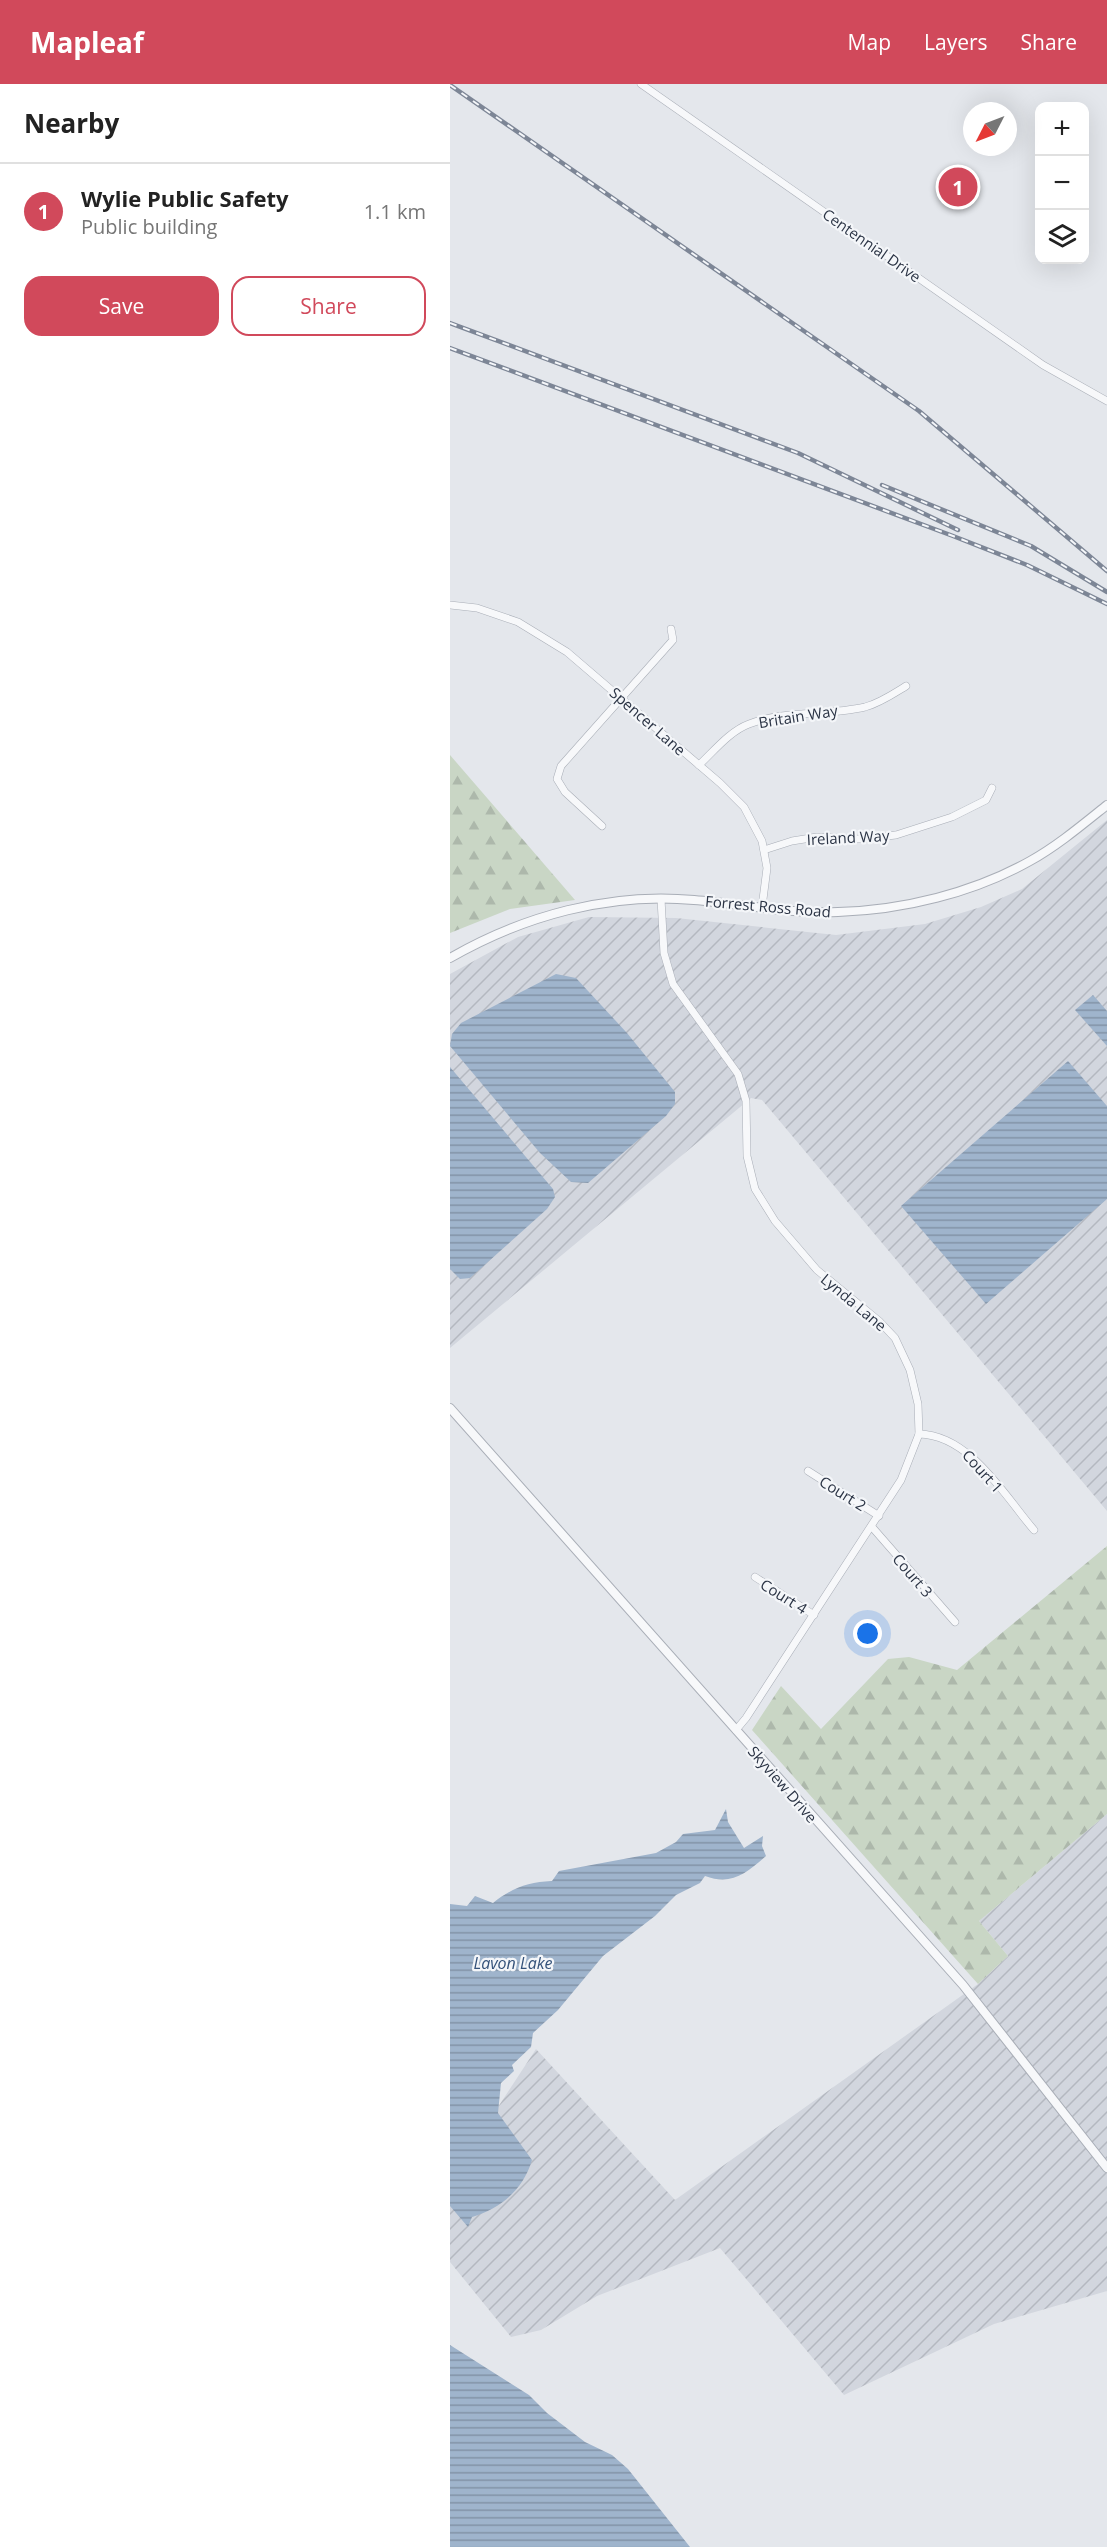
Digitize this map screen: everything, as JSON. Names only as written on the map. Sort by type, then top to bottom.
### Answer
[{"type":"street","name":"Centennial Drive","points":[[641,84],[1043,365],[1107,401]]},
{"type":"street","name":"Spencer Lane","points":[[450,605],[477,608],[518,622],[567,652],[699,765],[744,807],[762,841],[764,850],[767,868],[762,907]]},
{"type":"street","points":[[602,826],[565,792],[557,780],[561,766],[673,640],[671,629]]},
{"type":"street","name":"Britain Way","points":[[699,765],[723,741],[748,724],[785,716],[863,707],[882,701],[906,686]]},
{"type":"street","name":"Ireland Way","points":[[764,850],[792,841],[817,837],[859,839],[896,835],[952,817],[986,800],[992,788]]},
{"type":"street","name":"Forrest Ross Road","points":[[450,958],[504,931],[542,917],[620,900],[661,898],[838,912],[879,909],[969,888],[1029,862],[1107,805]]},
{"type":"street","name":"Lynda Lane","points":[[661,898],[664,953],[673,984],[738,1074],[746,1101],[747,1155],[755,1189],[775,1221],[816,1270],[879,1321],[895,1338],[910,1370],[918,1404],[919,1434],[912,1459],[872,1527],[736,1730]]},
{"type":"street","name":"Skyview Drive","points":[[450,1408],[963,1985],[1107,2168]]},
{"type":"street","name":"Court 1","points":[[919,1434],[942,1437],[962,1447],[1034,1530]]},
{"type":"street","name":"Court 2","points":[[808,1471],[879,1516]]},
{"type":"street","name":"Court 3","points":[[872,1527],[955,1622]]},
{"type":"street","name":"Court 4","points":[[754,1577],[814,1615]]},
{"type":"shaded area","points":[[1107,820],[1107,1511],[762,1100],[751,1098],[450,1348],[450,974],[518,937],[589,917],[676,918],[836,935],[925,924],[981,907],[1022,889]]},
{"type":"shaded area","points":[[1107,1814],[1107,2291],[994,2324],[844,2395],[720,2248],[597,2296],[541,2330],[511,2337],[450,2262],[450,2147],[498,2107],[536,2049],[675,2200],[978,1984],[1008,1956],[979,1921]]},
{"type":"green space","points":[[450,755],[575,900],[510,909],[450,933]]},
{"type":"green space","points":[[1107,1546],[1107,1814],[979,1921],[1008,1956],[978,1984],[752,1730],[781,1686],[821,1729],[888,1659],[909,1657],[957,1670]]},
{"type":"water","points":[[556,974],[576,978],[627,1033],[675,1092],[675,1104],[666,1116],[588,1183],[571,1182],[540,1153],[450,1046],[452,1034],[461,1023]]},
{"type":"water","points":[[1093,995],[1107,1011],[1107,1046],[1075,1010]]},
{"type":"water","points":[[1068,1061],[1107,1106],[1107,1199],[986,1304],[901,1206]]},
{"type":"water","points":[[450,1067],[553,1189],[555,1197],[547,1209],[470,1278],[460,1279],[450,1269]]},
{"type":"water","name":"Lavon Lake","points":[[726,1809],[728,1822],[744,1848],[763,1836],[762,1846],[766,1856],[738,1876],[731,1879],[715,1879],[705,1876],[700,1883],[676,1895],[655,1916],[603,1956],[558,2010],[533,2033],[531,2047],[512,2065],[514,2071],[501,2083],[498,2113],[532,2160],[517,2189],[492,2209],[472,2217],[468,2227],[450,2206],[450,1904],[467,1906],[475,1896],[493,1903],[521,1887],[552,1881],[559,1871],[656,1853],[676,1842],[683,1834],[715,1830]]},
{"type":"water","points":[[450,2345],[529,2395],[547,2413],[585,2442],[612,2455],[628,2469],[690,2547],[450,2547]]},
{"type":"railway","points":[[450,85],[919,411],[1107,571]]},
{"type":"railway","points":[[450,323],[798,453],[958,530]]},
{"type":"railway","points":[[450,348],[953,536],[1027,565],[1107,604]]},
{"type":"railway","points":[[882,485],[1031,546],[1107,592]]},
{"type":"place","name":"Wylie Public Safety","points":[[958,187]]}]
